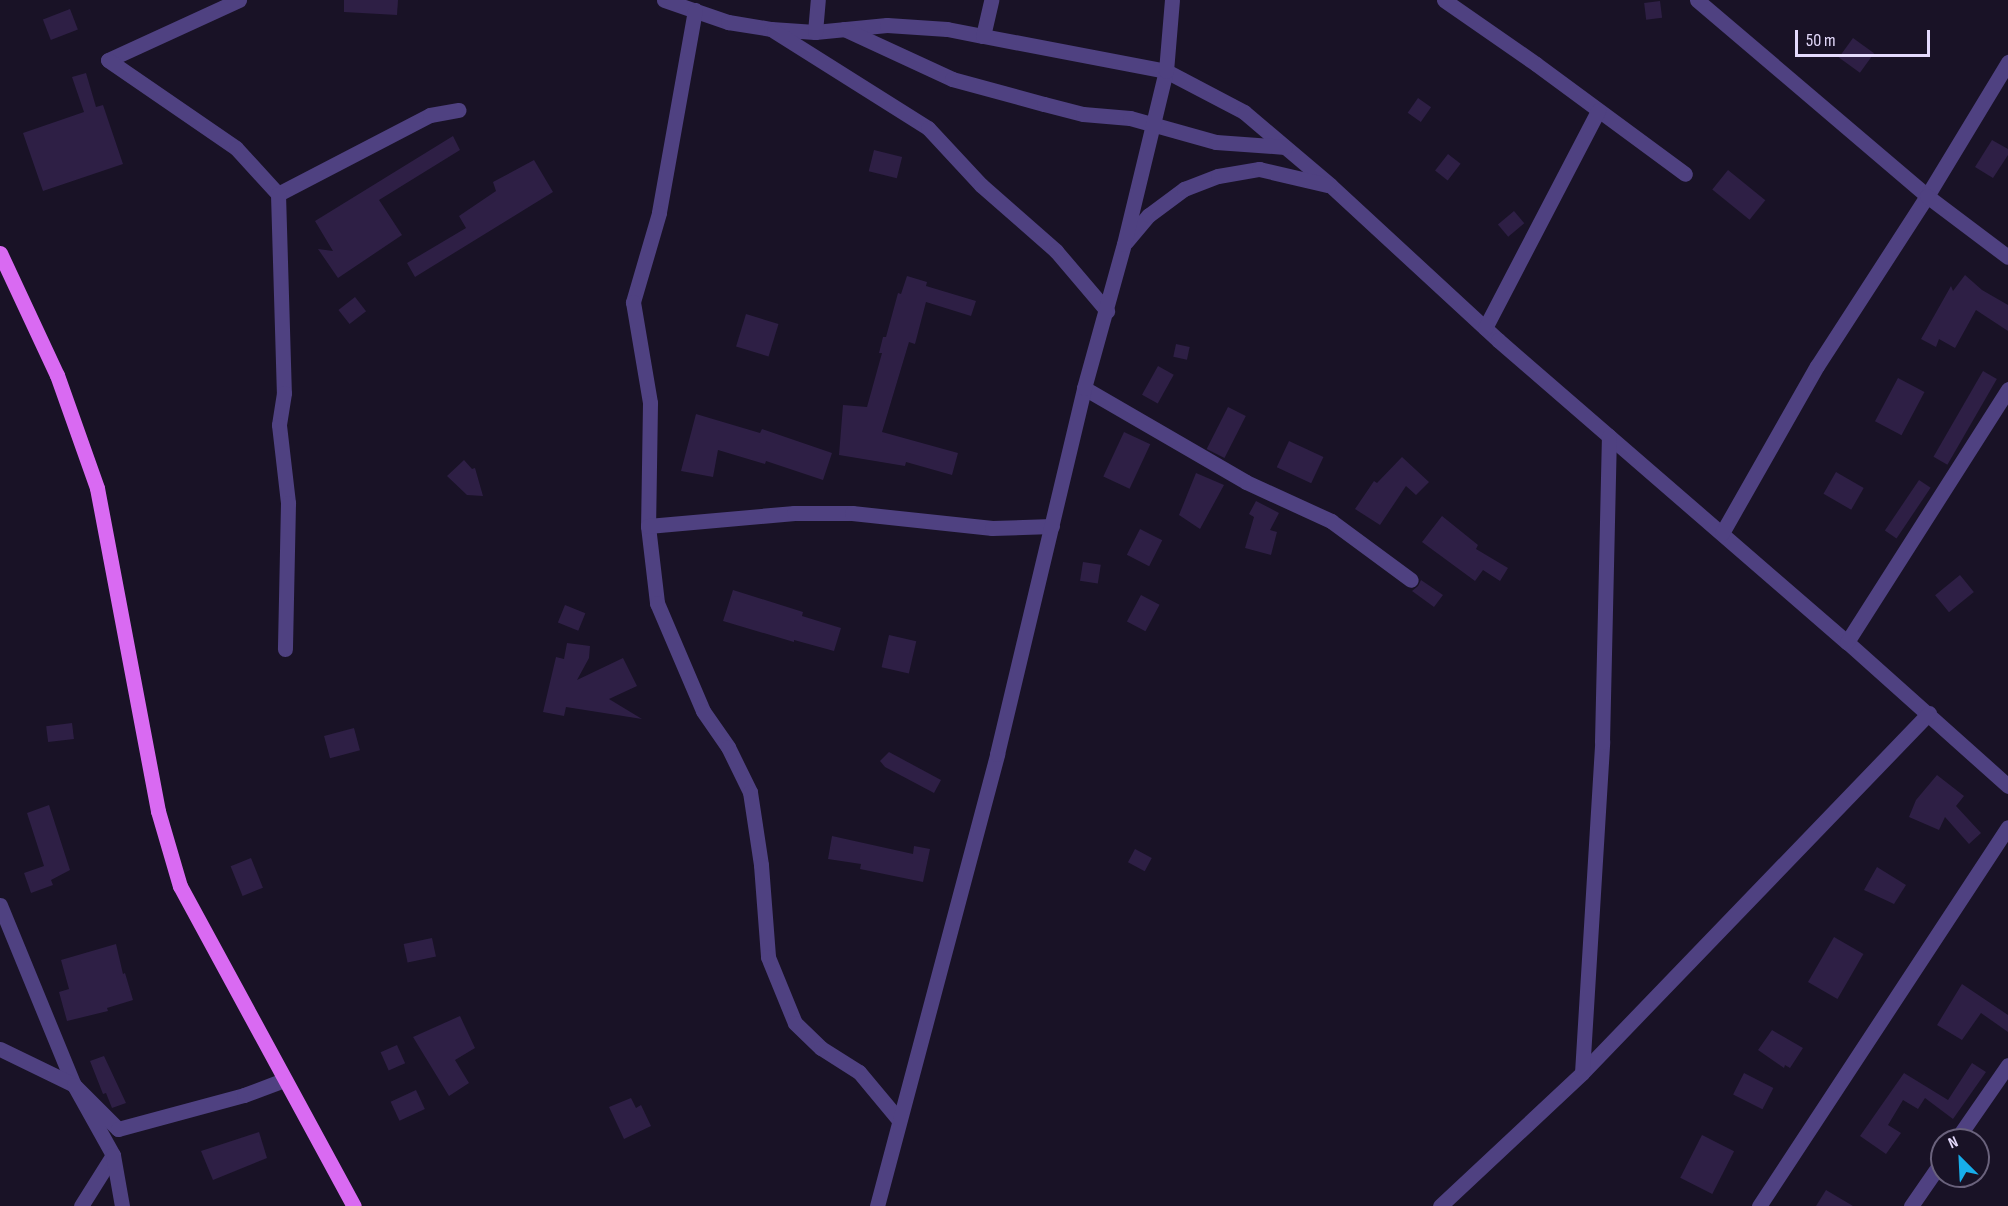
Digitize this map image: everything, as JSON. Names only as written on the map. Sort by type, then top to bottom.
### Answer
[{"type":"main road","points":[[0,253],[57,375],[97,488],[158,811],[180,886],[354,1206]]},
{"type":"street","points":[[239,0],[108,60],[236,148],[278,194],[284,393],[279,425],[288,503],[285,649]]},
{"type":"street","points":[[664,0],[728,22],[771,29],[815,32],[897,26],[947,29],[1166,71],[1244,112],[1330,185],[1485,328],[1929,713],[2008,786]]},
{"type":"street","points":[[815,32],[818,0]]},
{"type":"street","points":[[983,36],[991,0]]},
{"type":"street","points":[[877,1206],[997,754],[1084,388],[1124,244],[1166,71],[1172,0]]},
{"type":"street","points":[[1444,0],[1685,174]]},
{"type":"street","points":[[1697,0],[1927,196],[2008,257]]},
{"type":"street","points":[[695,10],[659,213],[633,302],[650,403],[648,526],[657,603],[703,711],[728,747],[750,792],[761,865],[768,957],[795,1023],[821,1048],[859,1072],[899,1120]]},
{"type":"street","points":[[771,29],[928,129],[981,185],[1056,251],[1107,311]]},
{"type":"street","points":[[844,29],[952,79],[1083,114],[1130,118],[1216,142],[1285,147]]},
{"type":"street","points":[[1722,533],[1817,366],[1927,196],[2008,62]]},
{"type":"street","points":[[278,194],[430,115],[459,110]]},
{"type":"street","points":[[1485,328],[1598,111]]},
{"type":"street","points":[[1124,244],[1149,215],[1184,189],[1218,176],[1259,169],[1330,185]]},
{"type":"street","points":[[1084,388],[1246,482],[1331,521],[1411,580]]},
{"type":"street","points":[[1847,642],[2008,389]]},
{"type":"street","points":[[1582,1073],[1602,741],[1609,436]]},
{"type":"street","points":[[648,526],[817,513],[852,513],[992,528],[1052,525]]},
{"type":"street","points":[[1440,1206],[1582,1073],[1929,713]]},
{"type":"street","points":[[1759,1206],[2008,827]]},
{"type":"street","points":[[0,905],[74,1085],[113,1155],[122,1206]]},
{"type":"street","points":[[0,1049],[74,1085],[118,1129],[244,1095],[284,1080]]},
{"type":"street","points":[[1964,1128],[2008,1065]]},
{"type":"street","points":[[81,1206],[113,1155]]},
{"type":"street","points":[[1911,1206],[1930,1178]]},
{"type":"building","points":[[344,0],[398,0],[397,15],[344,12]]},
{"type":"building","points":[[1660,1],[1662,18],[1646,20],[1644,3]]},
{"type":"building","points":[[70,9],[78,30],[51,40],[43,19]]},
{"type":"building","points":[[1853,38],[1874,53],[1860,73],[1839,57]]},
{"type":"building","points":[[86,73],[96,107],[103,105],[123,164],[43,191],[23,133],[84,112],[72,77]]},
{"type":"building","points":[[1418,98],[1431,107],[1421,122],[1408,113]]},
{"type":"building","points":[[453,136],[460,150],[379,200],[402,235],[338,278],[318,249],[333,251],[315,221]]},
{"type":"building","points":[[1992,140],[2008,149],[2008,155],[1993,178],[1975,167]]},
{"type":"building","points":[[874,150],[902,157],[897,178],[869,171]]},
{"type":"building","points":[[1448,154],[1461,164],[1448,180],[1435,171]]},
{"type":"building","points":[[534,160],[553,192],[415,277],[407,263],[466,228],[459,216],[496,191],[493,182]]},
{"type":"building","points":[[1728,170],[1765,200],[1750,220],[1712,189]]},
{"type":"building","points":[[1514,211],[1524,223],[1508,237],[1498,224]]},
{"type":"building","points":[[1965,275],[1982,290],[2008,305],[2008,331],[1976,310],[1955,348],[1939,339],[1936,347],[1921,339],[1951,286],[1953,291]]},
{"type":"building","points":[[907,276],[927,282],[926,286],[976,301],[971,316],[926,302],[915,344],[909,342],[882,432],[958,453],[952,475],[906,462],[905,466],[839,455],[843,405],[867,407],[882,353],[879,353],[883,337],[886,337],[898,293],[901,294]]},
{"type":"building","points":[[355,297],[366,311],[350,324],[338,310]]},
{"type":"building","points":[[746,314],[779,324],[769,356],[736,347]]},
{"type":"building","points":[[1176,344],[1190,347],[1187,360],[1173,357]]},
{"type":"building","points":[[1158,366],[1174,375],[1158,404],[1142,395]]},
{"type":"building","points":[[1983,371],[1997,379],[1947,465],[1934,457]]},
{"type":"building","points":[[1898,378],[1924,392],[1901,435],[1875,421]]},
{"type":"building","points":[[1228,407],[1246,416],[1224,458],[1207,449]]},
{"type":"building","points":[[696,414],[760,433],[762,429],[832,453],[823,480],[766,461],[765,464],[718,450],[713,477],[681,471]]},
{"type":"building","points":[[1124,432],[1150,444],[1130,489],[1103,476]]},
{"type":"building","points":[[1289,441],[1323,457],[1311,483],[1277,467]]},
{"type":"building","points":[[1402,457],[1429,482],[1416,495],[1406,486],[1380,525],[1355,509],[1374,481],[1377,483]]},
{"type":"building","points":[[464,460],[472,469],[475,468],[483,496],[467,495],[447,476]]},
{"type":"building","points":[[1836,472],[1864,488],[1851,510],[1824,494]]},
{"type":"building","points":[[1196,473],[1224,485],[1200,529],[1179,515]]},
{"type":"building","points":[[1919,480],[1931,488],[1896,538],[1885,531]]},
{"type":"building","points":[[1256,501],[1279,513],[1270,530],[1277,532],[1271,555],[1245,548],[1254,517],[1249,514]]},
{"type":"building","points":[[1442,516],[1478,545],[1476,549],[1508,568],[1500,581],[1483,570],[1475,581],[1422,542]]},
{"type":"building","points":[[1140,529],[1162,540],[1149,566],[1127,555]]},
{"type":"building","points":[[1083,562],[1101,565],[1098,584],[1080,581]]},
{"type":"building","points":[[1960,575],[1974,592],[1949,612],[1935,595]]},
{"type":"building","points":[[1421,580],[1443,595],[1434,607],[1412,591]]},
{"type":"building","points":[[733,590],[803,612],[802,616],[841,628],[834,651],[723,621]]},
{"type":"building","points":[[1141,595],[1160,605],[1145,631],[1127,621]]},
{"type":"building","points":[[565,605],[585,613],[578,631],[558,623]]},
{"type":"building","points":[[889,635],[916,641],[909,673],[882,667]]},
{"type":"building","points":[[567,643],[590,646],[589,658],[577,680],[623,658],[637,686],[609,699],[642,719],[566,707],[564,716],[543,712],[556,657],[564,659]]},
{"type":"building","points":[[72,723],[74,739],[48,742],[46,726]]},
{"type":"building","points":[[354,728],[360,750],[330,758],[324,736]]},
{"type":"building","points":[[889,752],[941,780],[934,793],[885,767],[880,761]]},
{"type":"building","points":[[1937,775],[1964,796],[1956,806],[1981,833],[1969,844],[1945,817],[1939,830],[1909,817],[1916,800]]},
{"type":"building","points":[[49,805],[70,870],[51,880],[53,885],[31,893],[24,873],[44,866],[27,813]]},
{"type":"building","points":[[832,836],[913,854],[914,846],[930,849],[923,882],[860,869],[861,864],[828,859]]},
{"type":"building","points":[[1135,849],[1152,858],[1145,871],[1128,862]]},
{"type":"building","points":[[251,858],[263,888],[243,896],[231,866]]},
{"type":"building","points":[[1877,867],[1906,885],[1894,904],[1864,890]]},
{"type":"building","points":[[1834,937],[1863,954],[1837,999],[1808,982]]},
{"type":"building","points":[[432,938],[436,957],[408,963],[404,944]]},
{"type":"building","points":[[116,944],[123,974],[125,973],[133,1000],[107,1008],[108,1011],[67,1021],[59,992],[69,989],[61,960]]},
{"type":"building","points":[[1962,984],[2008,1015],[2008,1032],[1981,1013],[1962,1040],[1937,1025]]},
{"type":"building","points":[[460,1016],[475,1048],[455,1060],[469,1083],[449,1096],[413,1037]]},
{"type":"building","points":[[1772,1030],[1803,1048],[1790,1068],[1785,1065],[1784,1068],[1758,1050]]},
{"type":"building","points":[[397,1045],[405,1063],[389,1071],[381,1052]]},
{"type":"building","points":[[104,1056],[126,1103],[112,1108],[106,1093],[103,1094],[90,1061]]},
{"type":"building","points":[[1972,1063],[1986,1072],[1953,1119],[1925,1098],[1918,1109],[1903,1100],[1888,1125],[1901,1133],[1886,1154],[1860,1136],[1904,1073],[1948,1100]]},
{"type":"building","points":[[1744,1073],[1773,1088],[1763,1109],[1733,1094]]},
{"type":"building","points":[[416,1090],[425,1109],[399,1121],[391,1102]]},
{"type":"building","points":[[631,1098],[636,1108],[641,1105],[651,1126],[624,1139],[609,1107]]},
{"type":"building","points":[[259,1132],[267,1158],[213,1180],[201,1151]]},
{"type":"building","points":[[1702,1135],[1734,1151],[1712,1194],[1680,1178]]},
{"type":"building","points":[[1826,1190],[1853,1206],[1816,1206]]}]
